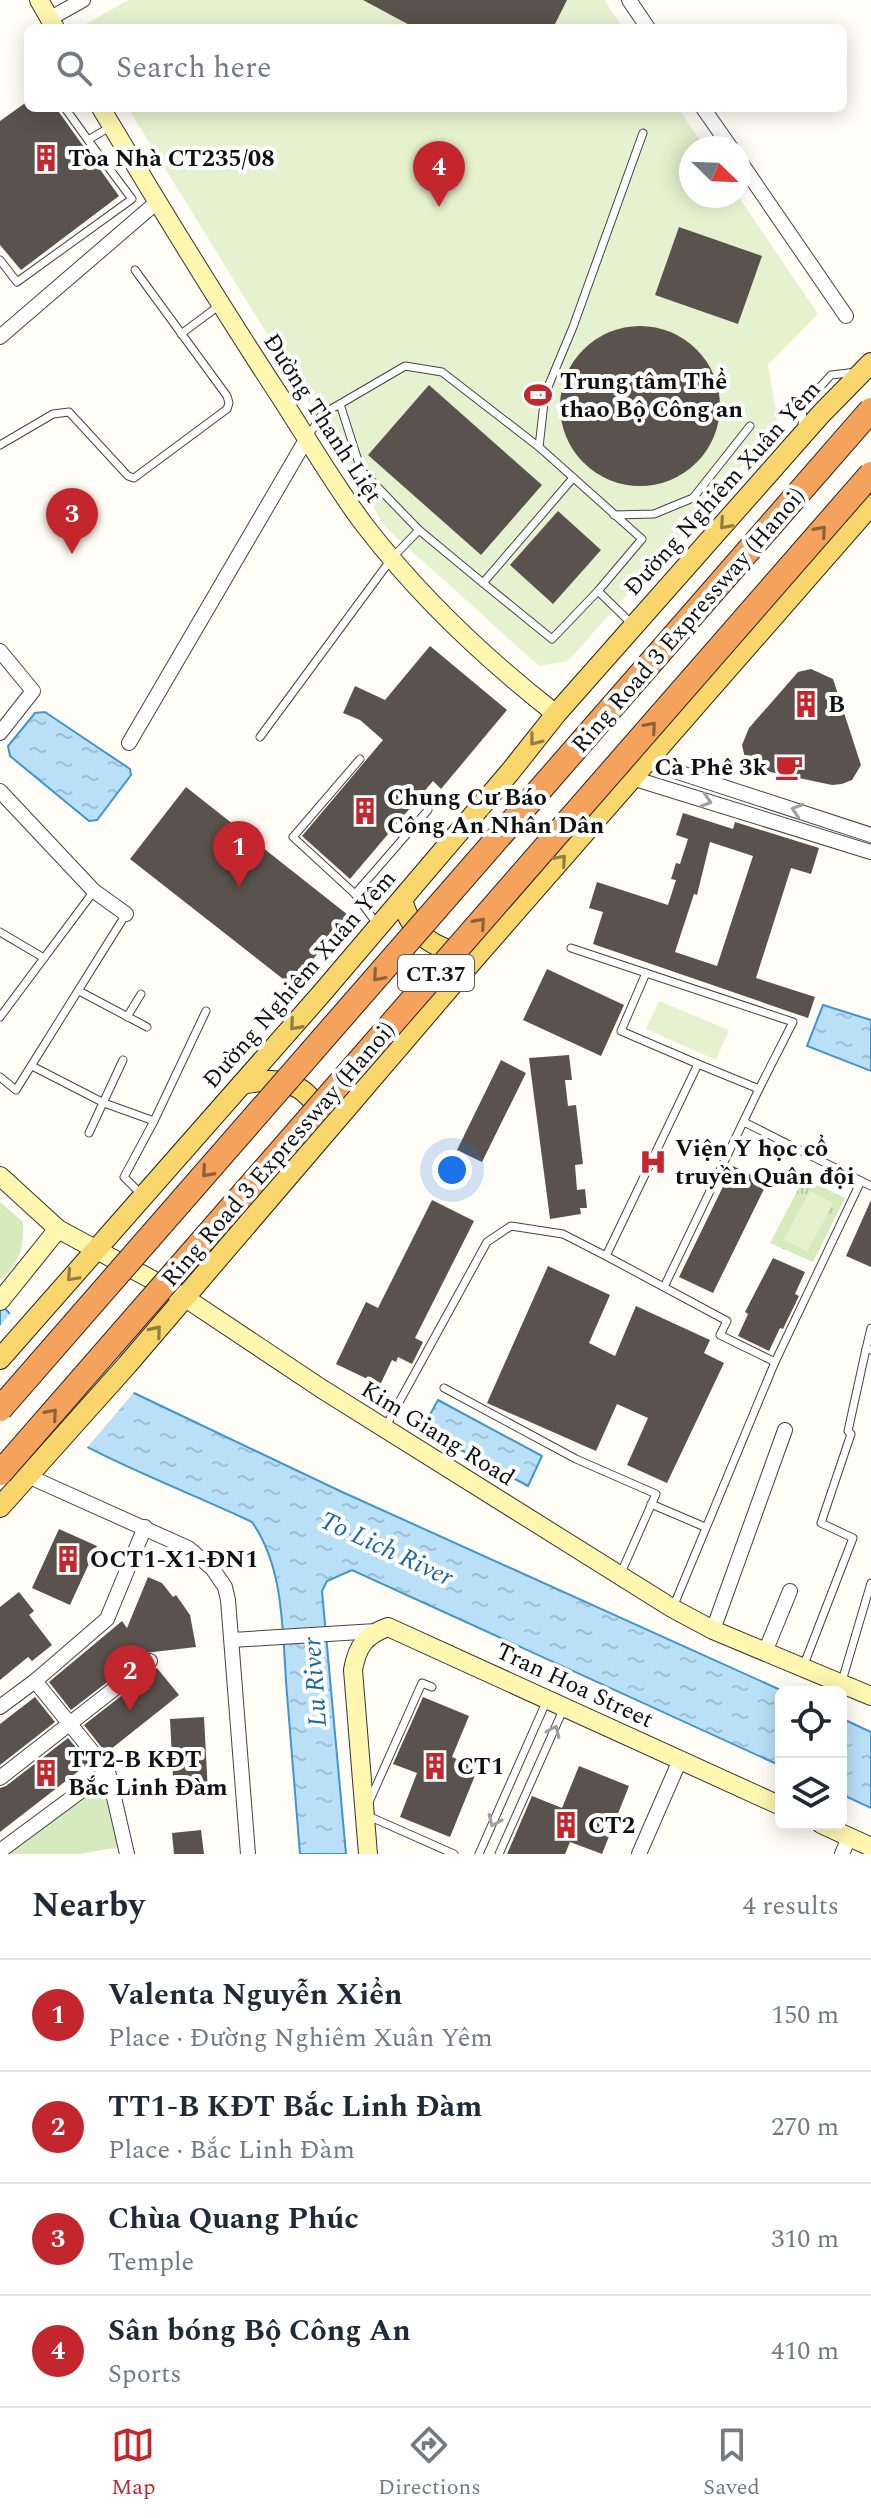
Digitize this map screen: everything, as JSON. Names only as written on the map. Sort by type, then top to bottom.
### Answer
[{"type":"highway","name":"Ring Road 3 Expressway (Hanoi)","points":[[0,1409],[871,410]]},
{"type":"highway","name":"Ring Road 3 Expressway (Hanoi)","points":[[0,1473],[871,474]]},
{"type":"main road","points":[[39,0],[52,23]]},
{"type":"main road","name":"Đường Thanh Liệt","points":[[103,112],[220,305],[365,526],[464,633],[556,714]]},
{"type":"main road","name":"Đường Nghiêm Xuân Yêm","points":[[0,1359],[379,927],[556,714],[867,367]]},
{"type":"main road","points":[[0,1507],[30,1477],[475,958],[871,505]]},
{"type":"main road","points":[[402,900],[407,919],[423,937],[450,952],[475,958]]},
{"type":"main road","points":[[242,1084],[264,1080],[287,1083],[303,1090],[312,1097],[328,1132]]},
{"type":"main road","name":"Kim Giang Road","points":[[0,1176],[58,1229],[184,1297],[385,1428],[672,1608],[713,1630],[871,1696]]},
{"type":"main road","points":[[0,1301],[58,1229]]},
{"type":"main road","name":"Tran Hoa Street","points":[[376,1631],[388,1627],[397,1629],[775,1803]]},
{"type":"main road","points":[[368,1854],[354,1689],[356,1653],[363,1641],[376,1631]]},
{"type":"main road","points":[[828,1830],[846,1846],[871,1847]]},
{"type":"street","points":[[52,23],[83,0]]},
{"type":"street","points":[[629,0],[645,24]]},
{"type":"street","points":[[706,112],[723,136]]},
{"type":"street","points":[[751,177],[846,316]]},
{"type":"street","points":[[0,337],[157,202]]},
{"type":"street","points":[[129,743],[307,438]]},
{"type":"street","points":[[0,651],[33,691],[0,733]]},
{"type":"street","points":[[647,762],[871,835]]},
{"type":"street","points":[[632,778],[871,852]]},
{"type":"street","points":[[0,791],[94,891],[126,914]]},
{"type":"street","points":[[842,843],[846,826]]},
{"type":"street","points":[[713,1630],[785,1430]]},
{"type":"street","points":[[30,1477],[188,1548],[212,1568],[225,1587],[232,1640],[248,1854]]},
{"type":"street","points":[[0,1707],[107,1619],[145,1527]]},
{"type":"street","points":[[765,1652],[790,1591]]},
{"type":"street","points":[[232,1640],[376,1631]]},
{"type":"street","points":[[0,1778],[150,1661]]},
{"type":"street","points":[[35,1681],[108,1771],[123,1853]]},
{"type":"street","points":[[639,1854],[680,1760]]},
{"type":"street","points":[[0,1851],[108,1771]]},
{"type":"lane","points":[[0,260],[17,282],[132,199],[68,112]]},
{"type":"lane","points":[[88,140],[112,126]]},
{"type":"lane","points":[[539,447],[545,394],[573,327],[643,133]]},
{"type":"lane","points":[[0,445],[53,414],[69,412],[128,476],[134,478],[227,409],[227,396],[135,270]]},
{"type":"lane","points":[[181,334],[220,305]]},
{"type":"lane","points":[[307,438],[322,414],[405,366],[442,372],[539,447],[642,539],[552,639],[419,530],[361,470],[340,404]]},
{"type":"lane","points":[[614,515],[654,514],[693,498],[750,426]]},
{"type":"lane","points":[[483,583],[573,478]]},
{"type":"lane","points":[[260,737],[392,558],[419,530]]},
{"type":"lane","points":[[598,591],[634,625]]},
{"type":"lane","points":[[360,759],[293,837],[355,894],[379,927]]},
{"type":"lane","points":[[355,894],[428,810]]},
{"type":"lane","points":[[0,1017],[94,891]]},
{"type":"lane","points":[[0,1077],[16,1090],[126,914]]},
{"type":"lane","points":[[0,932],[44,958]]},
{"type":"lane","points":[[571,948],[793,1022],[664,1287]]},
{"type":"lane","points":[[646,973],[621,1031],[759,1089]]},
{"type":"lane","points":[[79,991],[147,1027]]},
{"type":"lane","points":[[127,1017],[141,994]]},
{"type":"lane","points":[[143,1195],[124,1177],[206,1011]]},
{"type":"lane","points":[[89,1133],[123,1060]]},
{"type":"lane","points":[[606,1256],[698,1064]]},
{"type":"lane","points":[[32,1066],[104,1103],[154,1121]]},
{"type":"lane","points":[[744,1122],[871,1186]]},
{"type":"lane","points":[[672,1608],[775,1362],[861,1181]]},
{"type":"lane","points":[[385,1428],[487,1242],[511,1226],[563,1234],[606,1256],[727,1321],[720,1335],[775,1362]]},
{"type":"lane","points":[[803,1669],[853,1538],[821,1523],[851,1434],[848,1431],[869,1350],[871,1328]]},
{"type":"lane","points":[[444,1388],[576,1459],[656,1494],[619,1576]]},
{"type":"lane","points":[[651,1504],[705,1527]]},
{"type":"lane","points":[[841,1685],[871,1583]]},
{"type":"lane","points":[[432,1687],[422,1683],[363,1814],[454,1854]]},
{"type":"lane","points":[[479,1854],[548,1698]]},
{"type":"lane","points":[[499,1854],[565,1706]]},
{"type":"green space","points":[[128,0],[604,0],[620,24],[86,24]]},
{"type":"green space","name":"Trung tâm Thể thao Bộ Công an","points":[[130,112],[681,112],[697,136],[679,136],[679,208],[746,208],[818,314],[768,365],[778,425],[568,661],[539,666],[386,528]]},
{"type":"green space","points":[[659,1001],[729,1030],[716,1060],[646,1029]]},
{"type":"green space","points":[[804,1178],[845,1198],[813,1262],[770,1243]]},
{"type":"green space","points":[[810,1191],[833,1203],[808,1251],[784,1240]]},
{"type":"green space","points":[[0,1202],[23,1222],[23,1232],[19,1254],[0,1281]]},
{"type":"green space","points":[[105,1784],[119,1847],[79,1854],[6,1854]]},
{"type":"water","points":[[45,712],[130,769],[131,775],[97,820],[89,821],[10,756],[8,746],[35,713]]},
{"type":"water","points":[[823,1005],[871,1020],[871,1071],[807,1046]]},
{"type":"water","points":[[0,1303],[11,1315],[68,1355],[134,1393],[340,1491],[775,1687],[775,1763],[352,1570],[327,1581],[322,1591],[346,1854],[300,1854],[277,1583],[263,1541],[252,1522],[90,1448],[28,1412],[0,1391]]},
{"type":"water","points":[[438,1400],[542,1456],[528,1486],[422,1429]]},
{"type":"water","points":[[847,1721],[871,1732],[871,1808],[847,1797]]},
{"type":"pier","points":[[13,1310],[70,1352],[136,1390],[85,1450],[18,1411],[0,1396],[0,1326]]},
{"type":"building","points":[[363,0],[567,0],[555,24],[408,24]]},
{"type":"building","name":"Tòa Nhà CT235/08","points":[[24,104],[24,112],[59,112],[119,196],[21,270],[0,245],[0,121]]},
{"type":"building","points":[[679,227],[762,256],[738,324],[655,295]]},
{"type":"building","points":[[640,326],[671,332],[696,350],[714,375],[720,406],[714,437],[696,462],[671,480],[640,486],[609,480],[584,462],[566,437],[560,406],[566,375],[584,350],[609,332]]},
{"type":"building","points":[[429,385],[542,485],[481,555],[368,455]]},
{"type":"building","points":[[558,511],[601,550],[553,604],[510,565]]},
{"type":"building","points":[[430,646],[507,710],[441,789],[433,781],[350,879],[302,836],[383,740],[360,720],[343,713],[355,686],[385,700]]},
{"type":"building","name":"B","points":[[811,669],[833,679],[861,765],[852,780],[842,784],[832,785],[752,768],[745,758],[742,745],[749,728],[798,672]]},
{"type":"building","points":[[186,787],[348,915],[292,986],[130,859]]},
{"type":"building","points":[[683,813],[733,829],[735,822],[819,848],[811,874],[791,868],[756,978],[815,997],[808,1018],[593,944],[603,912],[589,908],[597,882],[668,905],[676,880],[671,879],[676,863],[680,864],[688,839],[676,835]],"holes":[[[710,842],[753,856],[717,966],[675,952],[694,894],[697,895]]]},
{"type":"building","points":[[547,969],[624,1005],[601,1056],[523,1020]]},
{"type":"building","points":[[569,1055],[572,1080],[565,1080],[568,1106],[576,1105],[583,1164],[575,1165],[577,1190],[585,1189],[587,1208],[580,1208],[581,1214],[550,1219],[529,1058]]},
{"type":"building","points":[[501,1060],[526,1073],[482,1162],[457,1150]]},
{"type":"building","points":[[733,1166],[767,1183],[713,1293],[679,1277]]},
{"type":"building","points":[[432,1200],[474,1221],[415,1338],[423,1342],[412,1364],[398,1357],[396,1362],[392,1360],[380,1385],[336,1364],[366,1302],[378,1308]]},
{"type":"building","points":[[871,1200],[871,1267],[846,1256]]},
{"type":"building","points":[[773,1258],[805,1272],[795,1294],[799,1296],[769,1351],[738,1336],[748,1314],[745,1312]]},
{"type":"building","points":[[548,1266],[610,1295],[589,1343],[615,1356],[636,1306],[710,1340],[704,1353],[724,1363],[667,1483],[627,1465],[648,1418],[617,1404],[596,1451],[487,1403]]},
{"type":"building","name":"OCT1-X1-ĐN1","points":[[59,1529],[97,1546],[70,1605],[32,1588]]},
{"type":"building","points":[[148,1577],[162,1583],[173,1597],[176,1595],[190,1615],[196,1647],[145,1653],[71,1710],[49,1682],[122,1621],[127,1628]]},
{"type":"building","points":[[19,1592],[34,1611],[29,1615],[52,1645],[32,1661],[28,1657],[0,1680],[0,1607]]},
{"type":"building","points":[[157,1668],[179,1695],[106,1753],[84,1725]]},
{"type":"building","points":[[35,1697],[55,1722],[0,1765],[0,1724]]},
{"type":"building","name":"CT1","points":[[423,1697],[469,1716],[452,1757],[478,1768],[450,1837],[400,1817],[417,1773],[393,1764]]},
{"type":"building","points":[[204,1717],[208,1793],[174,1795],[170,1719]]},
{"type":"building","name":"TT2-B KĐT Bắc Linh Đàm","points":[[68,1738],[89,1763],[0,1832],[0,1788]]},
{"type":"building","name":"CT2","points":[[579,1766],[629,1786],[602,1854],[570,1842],[565,1854],[507,1854],[532,1796],[562,1808]]},
{"type":"building","points":[[201,1830],[204,1854],[174,1854],[172,1833]]},
{"type":"place","name":"Tòa Nhà CT235/08","points":[[46,158]]},
{"type":"place","name":"Sân bóng Bộ Công An","points":[[439,207]]},
{"type":"place","name":"Trung tâm Thể thao Bộ Công an","points":[[538,395]]},
{"type":"place","name":"Chùa Quang Phúc","points":[[72,554]]},
{"type":"place","name":"B","points":[[806,704]]},
{"type":"place","name":"Cà Phê 3k","points":[[789,767]]},
{"type":"place","name":"Chung Cư Báo Công An Nhân Dân","points":[[365,811]]},
{"type":"place","name":"Valenta Nguyễn Xiển","points":[[239,887]]},
{"type":"place","name":"Viện Y học cổ truyền Quân đội","points":[[653,1162]]},
{"type":"place","name":"OCT1-X1-ĐN1","points":[[68,1559]]},
{"type":"place","name":"TT1-B KĐT Bắc Linh Đàm","points":[[130,1711]]},
{"type":"place","name":"CT1","points":[[435,1766]]},
{"type":"place","name":"TT2-B KĐT Bắc Linh Đàm","points":[[46,1773]]},
{"type":"place","name":"CT2","points":[[566,1825]]},
{"type":"water label","name":"To Lich River","points":[[387,1548]]},
{"type":"water label","name":"Lu River","points":[[314,1682]]}]
